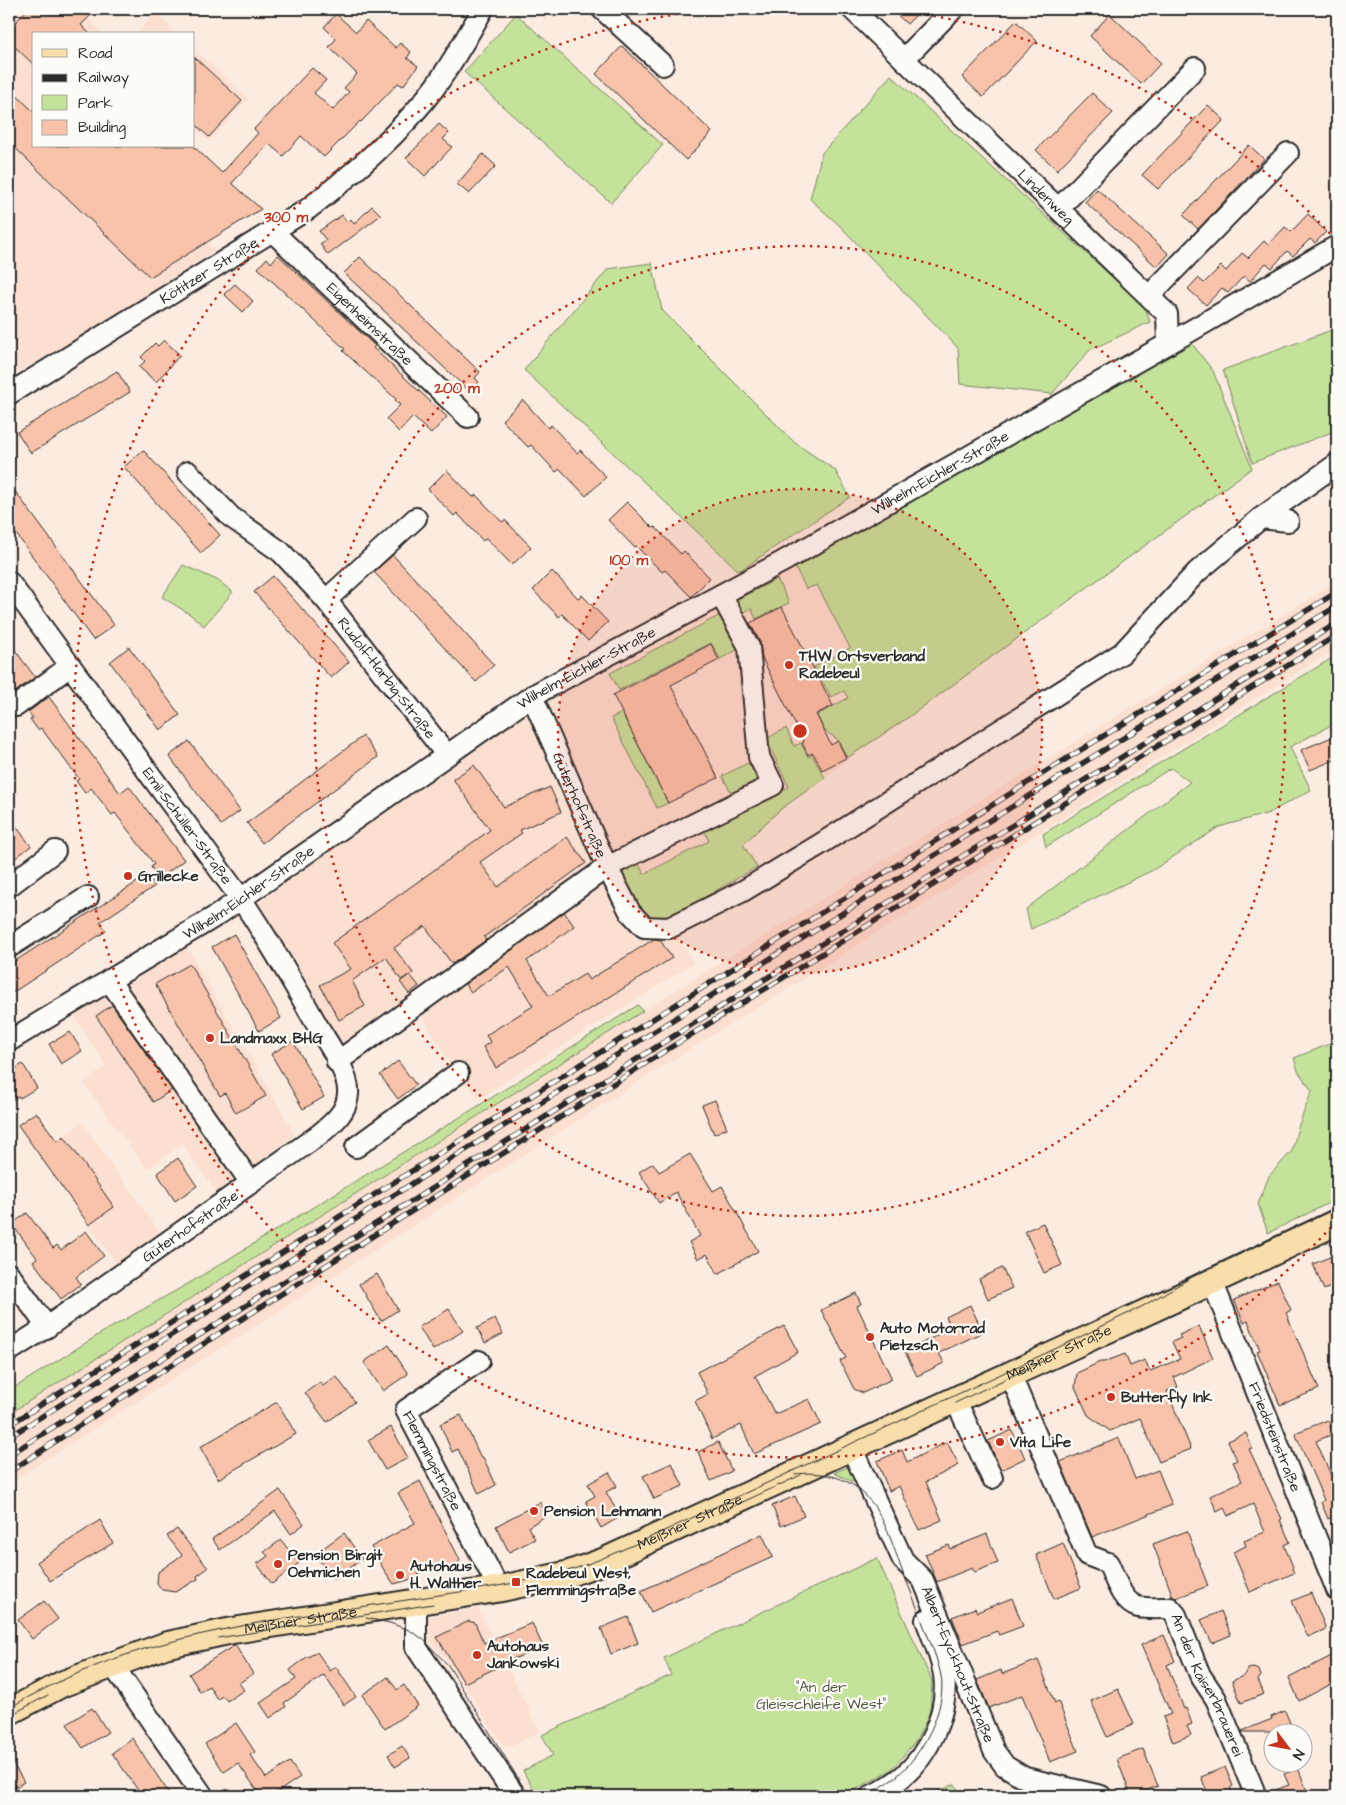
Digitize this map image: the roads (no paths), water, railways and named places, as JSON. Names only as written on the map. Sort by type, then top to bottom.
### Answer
[{"type":"main road","name":"Meißner Straße","points":[[9,1712],[62,1684],[166,1645],[230,1631],[499,1588],[568,1574],[604,1561],[1337,1222]]},
{"type":"street","name":"Kötitzer Straße","points":[[9,394],[308,209],[344,181],[413,113],[435,87],[483,9]]},
{"type":"street","points":[[602,9],[662,65]]},
{"type":"street","name":"Lindenweg","points":[[852,9],[1150,296],[1167,314],[1168,343]]},
{"type":"street","points":[[904,59],[953,9]]},
{"type":"street","points":[[1059,208],[1195,68]]},
{"type":"street","points":[[1150,296],[1288,153]]},
{"type":"street","name":"Eigenheimstraße","points":[[272,231],[468,417]]},
{"type":"street","name":"Wilhelm-Eichler-Straße","points":[[9,1041],[109,980],[191,922],[241,899],[446,754],[532,696],[722,595],[1187,333],[1337,246]]},
{"type":"street","points":[[1261,518],[1337,464]]},
{"type":"street","name":"Rudolf-Harbig-Straße","points":[[188,472],[231,517],[282,552],[326,600],[446,754]]},
{"type":"street","points":[[326,600],[416,518]]},
{"type":"street","points":[[1261,518],[1288,521]]},
{"type":"street","name":"Güterhofstraße","points":[[532,696],[607,867],[630,912],[644,927],[669,928],[743,891],[1122,654],[1197,572],[1261,518]]},
{"type":"street","name":"Emil-Schüller-Straße","points":[[9,582],[241,899],[272,945],[338,1062],[347,1084]]},
{"type":"street","points":[[338,1062],[607,867],[773,785],[759,757],[749,647],[722,595]]},
{"type":"street","points":[[16,706],[70,666]]},
{"type":"street","points":[[9,886],[56,851]]},
{"type":"street","points":[[9,947],[88,897]]},
{"type":"street","points":[[109,980],[251,1183]]},
{"type":"street","points":[[356,1148],[458,1073]]},
{"type":"street","name":"Güterhofstraße","points":[[9,1351],[47,1327],[320,1134],[340,1116],[348,1094],[347,1084]]},
{"type":"street","points":[[9,1274],[47,1327]]},
{"type":"street","name":"Friedsteinstraße","points":[[1212,1281],[1337,1590]]},
{"type":"street","name":"Flemmingstraße","points":[[479,1361],[406,1410],[499,1588]]},
{"type":"street","name":"An der Kaiserbrauerei","points":[[1010,1374],[1087,1555],[1108,1563],[1125,1599],[1140,1607],[1170,1608],[1176,1615],[1200,1675],[1216,1699],[1256,1796]]},
{"type":"street","points":[[955,1399],[992,1478]]},
{"type":"street","name":"Albert-Eyckhout-Straße","points":[[851,1447],[902,1560],[923,1580],[994,1751],[1005,1766],[1015,1774],[1101,1796]]},
{"type":"street","points":[[871,1796],[900,1778],[920,1757],[941,1717],[944,1676],[940,1658],[902,1560]]},
{"type":"street","points":[[416,1602],[416,1647],[515,1796]]},
{"type":"street","points":[[112,1664],[203,1796]]},
{"type":"tram line","points":[[9,1708],[46,1688],[105,1662],[198,1635],[295,1617],[513,1583],[583,1566],[638,1543],[1074,1340],[1143,1306],[1192,1277],[1337,1208]]},
{"type":"tram line","points":[[955,1403],[1043,1361]]},
{"type":"tram line","points":[[795,1474],[814,1473],[842,1479],[858,1489],[872,1503],[888,1532],[934,1652],[941,1676],[940,1703],[931,1730],[923,1744],[897,1776],[880,1788],[861,1796]]},
{"type":"tram line","points":[[719,1513],[801,1475]]},
{"type":"tram line","points":[[218,1638],[433,1604]]},
{"type":"tram line","points":[[366,1618],[390,1623],[409,1630],[423,1639],[448,1665],[529,1796]]},
{"type":"tram line","points":[[9,1716],[48,1695]]},
{"type":"railway","points":[[9,1425],[1024,785],[1337,592]]},
{"type":"railway","points":[[9,1437],[989,821],[1337,606]]},
{"type":"railway","points":[[9,1455],[664,1042],[1337,623]]},
{"type":"railway","points":[[9,1472],[226,1329],[668,1049],[1337,635]]},
{"type":"place","name":"THW Ortsverband Radebeul","points":[[789,665]]},
{"type":"place","name":"Grillecke","points":[[128,876]]},
{"type":"place","name":"Landmaxx BHG","points":[[210,1038]]},
{"type":"place","name":"Auto Motorrad Pietzsch","points":[[870,1337]]},
{"type":"place","name":"Butterfly Ink","points":[[1111,1397]]},
{"type":"place","name":"Vita Life","points":[[1000,1442]]},
{"type":"place","name":"Pension Lehmann","points":[[534,1511]]},
{"type":"place","name":"Pension Birgit Oehmichen","points":[[278,1564]]},
{"type":"place","name":"Autohaus H. Walther","points":[[400,1575]]},
{"type":"place","name":"Radebeul West, Flemmingstraße","points":[[516,1582]]},
{"type":"place","name":"Autohaus Jankowski","points":[[477,1655]]},
{"type":"park label","name":"\"An der Gleisschleife West\"","points":[[821,1696]]}]
